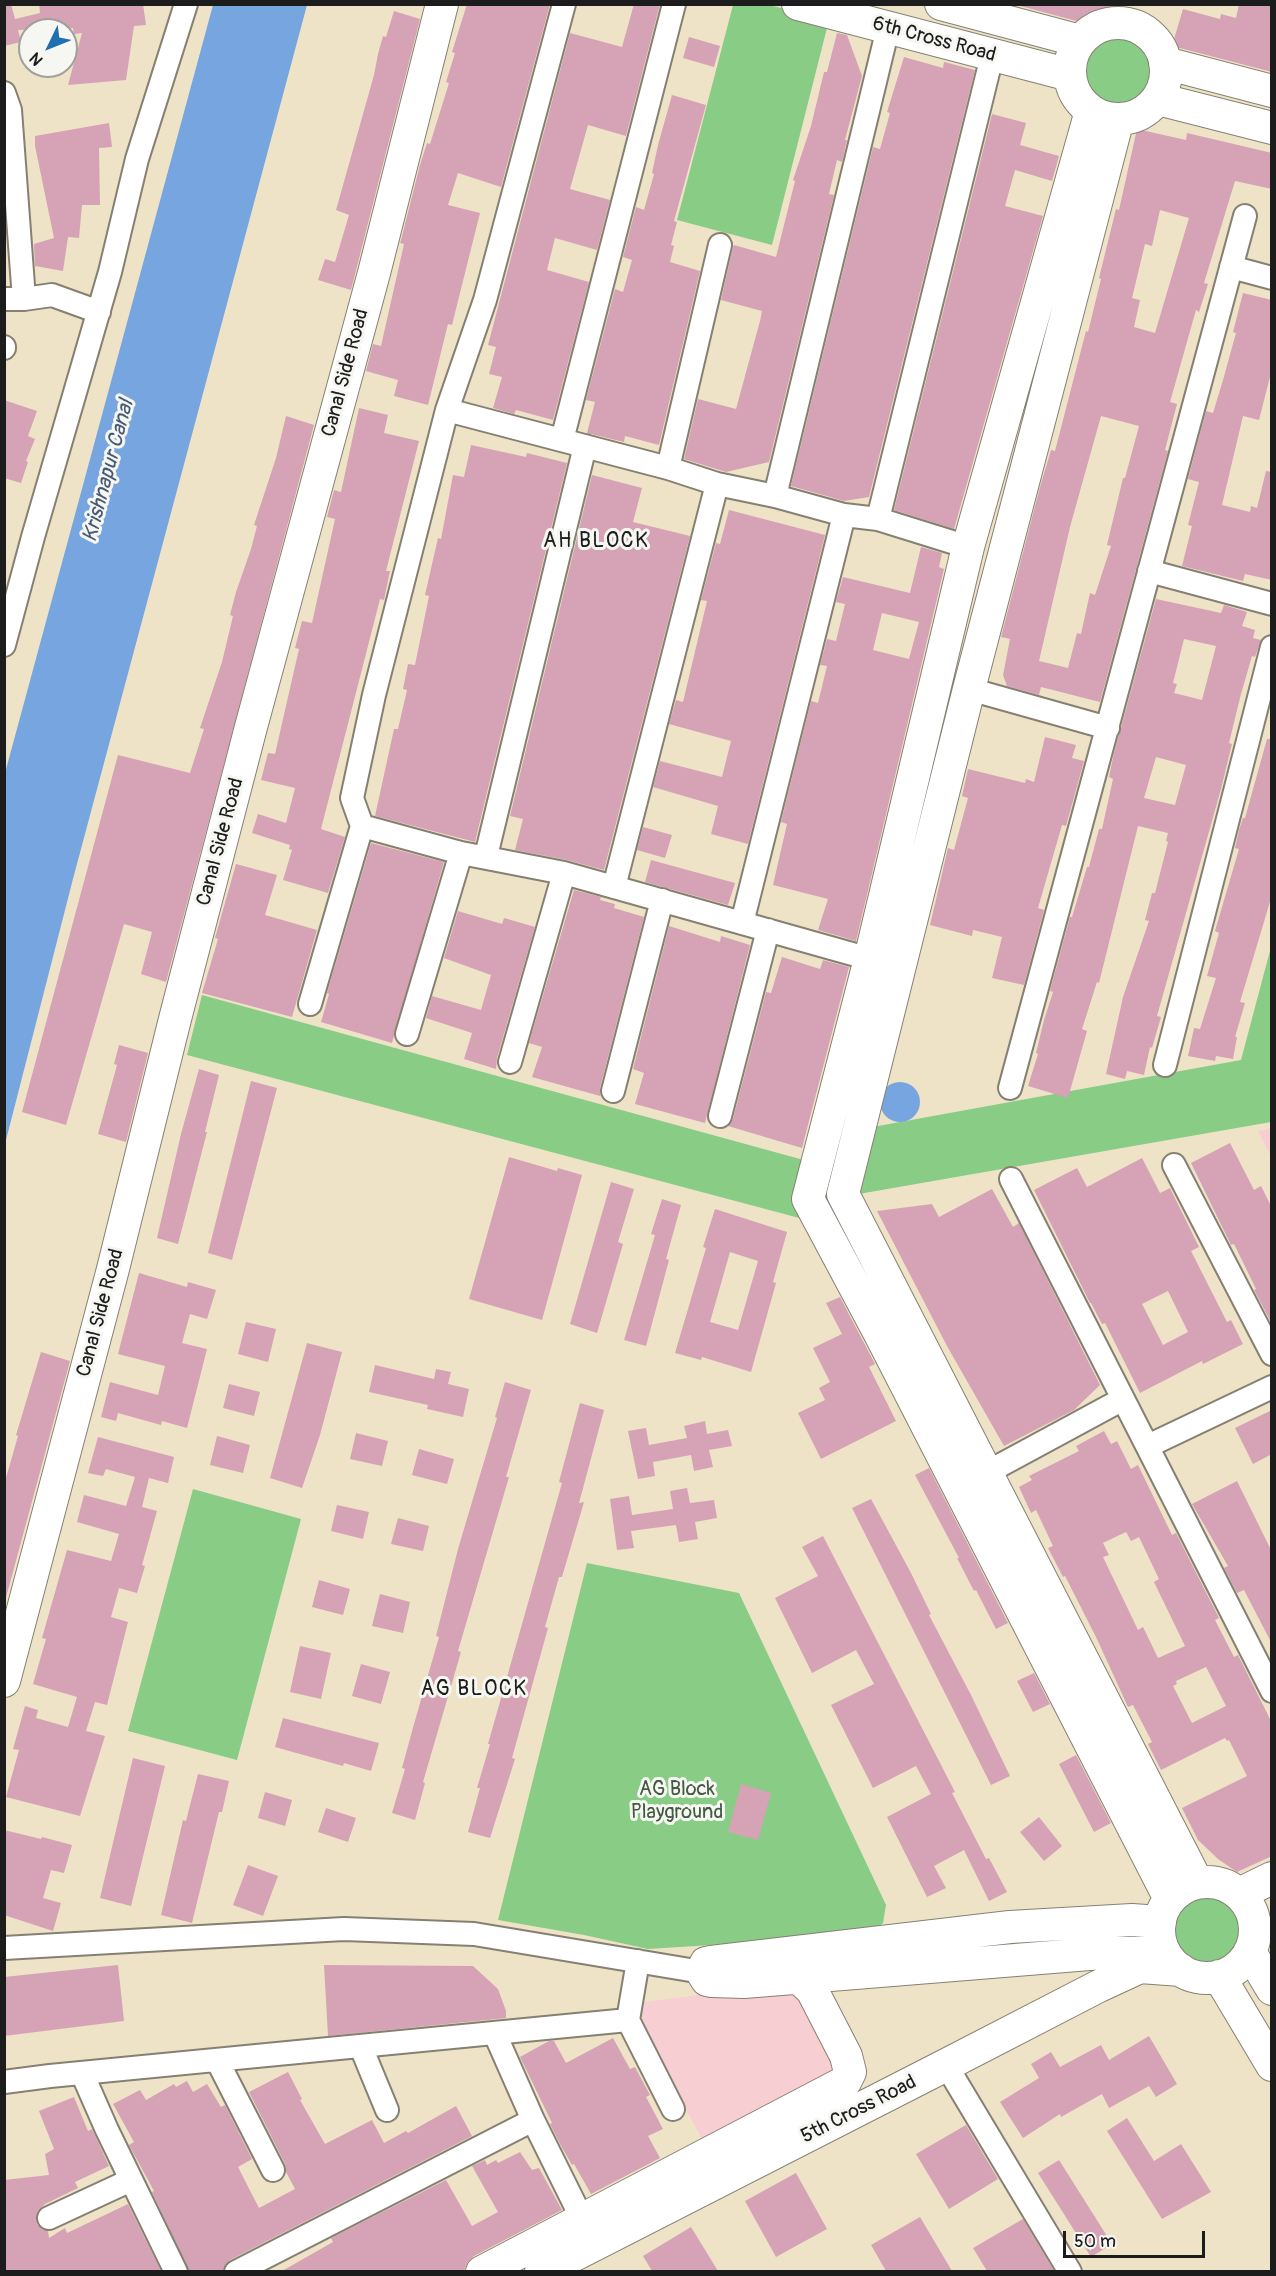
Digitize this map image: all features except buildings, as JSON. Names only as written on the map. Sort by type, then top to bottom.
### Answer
[{"type":"street","points":[[4,645],[14,566],[99,312],[137,159],[186,4]]},
{"type":"street","name":"Canal Side Road","points":[[4,1682],[113,1269],[248,738],[374,273],[442,4]]},
{"type":"street","points":[[310,1004],[362,826],[352,798],[374,695],[447,410],[485,300],[564,4]]},
{"type":"street","points":[[562,440],[674,4]]},
{"type":"street","name":"6th Cross Road","points":[[798,4],[1070,75]]},
{"type":"street","points":[[941,4],[1080,41]]},
{"type":"street","points":[[1130,15],[1156,42],[1165,63],[1166,74],[1158,99],[1137,116],[1104,115],[1079,100],[1070,75],[1074,52],[1080,41],[1098,27],[1130,15]]},
{"type":"street","points":[[775,496],[888,28]]},
{"type":"street","points":[[878,519],[992,56]]},
{"type":"street","points":[[1165,63],[1272,91]]},
{"type":"street","points":[[4,93],[10,110],[14,299],[52,295],[99,312]]},
{"type":"street","points":[[1158,99],[1272,128]]},
{"type":"street","points":[[1104,115],[968,547],[870,959],[808,1199],[880,1334],[1165,1911],[1161,1943],[1173,1961],[1194,1976],[1210,1978],[1220,1976],[1240,1964],[1259,1932]]},
{"type":"street","points":[[1104,115],[969,689],[843,1194],[1197,1882]]},
{"type":"street","points":[[1011,1088],[1245,216]]},
{"type":"street","points":[[668,468],[720,245]]},
{"type":"street","points":[[1231,267],[1272,278]]},
{"type":"street","points":[[447,410],[668,468],[717,484],[775,496],[844,515],[878,519],[968,547]]},
{"type":"street","points":[[486,856],[585,446]]},
{"type":"street","points":[[614,887],[717,484]]},
{"type":"street","points":[[742,923],[844,515]]},
{"type":"street","points":[[1149,571],[1272,604]]},
{"type":"street","points":[[1165,1065],[1272,647]]},
{"type":"street","points":[[969,689],[1108,729]]},
{"type":"street","points":[[914,777],[945,785]]},
{"type":"street","points":[[362,826],[461,853],[486,856],[564,873],[870,959]]},
{"type":"street","points":[[407,1034],[461,853]]},
{"type":"street","points":[[510,1062],[564,873]]},
{"type":"street","points":[[613,1091],[662,900]]},
{"type":"street","points":[[720,1116],[768,930]]},
{"type":"street","points":[[1174,1165],[1272,1354]]},
{"type":"street","points":[[1011,1179],[1272,1691]]},
{"type":"street","points":[[880,1334],[908,1321]]},
{"type":"street","points":[[1148,1446],[1272,1387]]},
{"type":"street","points":[[986,1473],[1123,1399]]},
{"type":"street","points":[[1239,1894],[1272,1878]]},
{"type":"street","points":[[702,1972],[706,1963],[711,1962],[1010,1927],[1132,1920],[1165,1911],[1188,1886],[1197,1882],[1220,1883],[1239,1894],[1253,1915],[1259,1932],[1272,1989]]},
{"type":"street","points":[[4,1948],[344,1929],[474,1934],[702,1972],[707,1980],[712,1981],[744,1982],[1102,1953],[1173,1961]]},
{"type":"street","points":[[638,1961],[628,2020],[673,2109]]},
{"type":"street","name":"5th Cross Road","points":[[482,2271],[588,2233],[946,2065],[1099,1986],[1140,1967],[1173,1961]]},
{"type":"street","name":"5th Cross Road","points":[[541,2271],[588,2233],[845,2082],[850,2072],[846,2056],[812,1990],[797,1976]]},
{"type":"street","points":[[1220,1976],[1272,2065]]},
{"type":"street","points":[[4,2082],[628,2020]]},
{"type":"street","points":[[495,2034],[533,2120],[588,2233]]},
{"type":"street","points":[[361,2047],[387,2110]]},
{"type":"street","points":[[217,2060],[273,2170]]},
{"type":"street","points":[[946,2065],[1070,2271]]},
{"type":"street","points":[[82,2073],[176,2271]]},
{"type":"street","points":[[236,2271],[533,2120]]},
{"type":"street","points":[[49,2218],[131,2180]]},
{"type":"shaded area","points":[[1272,1128],[1271,1157],[1258,1131]]},
{"type":"shaded area","points":[[788,1984],[818,2012],[844,2079],[705,2144],[627,2004]]},
{"type":"green space","points":[[733,5],[769,5],[829,20],[772,245],[677,220]]},
{"type":"green space","points":[[1117,34],[1131,37],[1143,45],[1151,57],[1154,71],[1151,85],[1143,97],[1131,105],[1117,108],[1103,105],[1091,97],[1083,85],[1080,71],[1083,57],[1091,45],[1103,37]]},
{"type":"green space","points":[[1271,947],[1271,1122],[853,1195],[867,1128],[1241,1060]]},
{"type":"green space","points":[[202,995],[811,1162],[803,1219],[187,1055]]},
{"type":"green space","points":[[193,1489],[301,1519],[237,1760],[128,1731]]},
{"type":"green space","name":"AG Block Playground","points":[[587,1563],[739,1593],[886,1905],[883,1923],[869,1935],[648,1949],[498,1920]]},
{"type":"green space","points":[[1207,1894],[1220,1897],[1232,1904],[1239,1916],[1242,1929],[1239,1942],[1232,1954],[1220,1961],[1207,1964],[1194,1961],[1182,1954],[1175,1942],[1172,1929],[1175,1916],[1182,1904],[1194,1897]]},
{"type":"water","name":"Krishnapur Canal","points":[[213,5],[307,5],[74,875],[5,1144],[5,773]]},
{"type":"water","points":[[900,1082],[908,1083],[914,1088],[919,1094],[919,1110],[914,1116],[908,1121],[900,1122],[892,1121],[886,1116],[881,1110],[880,1102],[881,1094],[886,1088],[892,1083]]},
{"type":"district","name":"AH BLOCK","points":[[596,542]]},
{"type":"district","name":"AG BLOCK","points":[[474,1690]]}]
